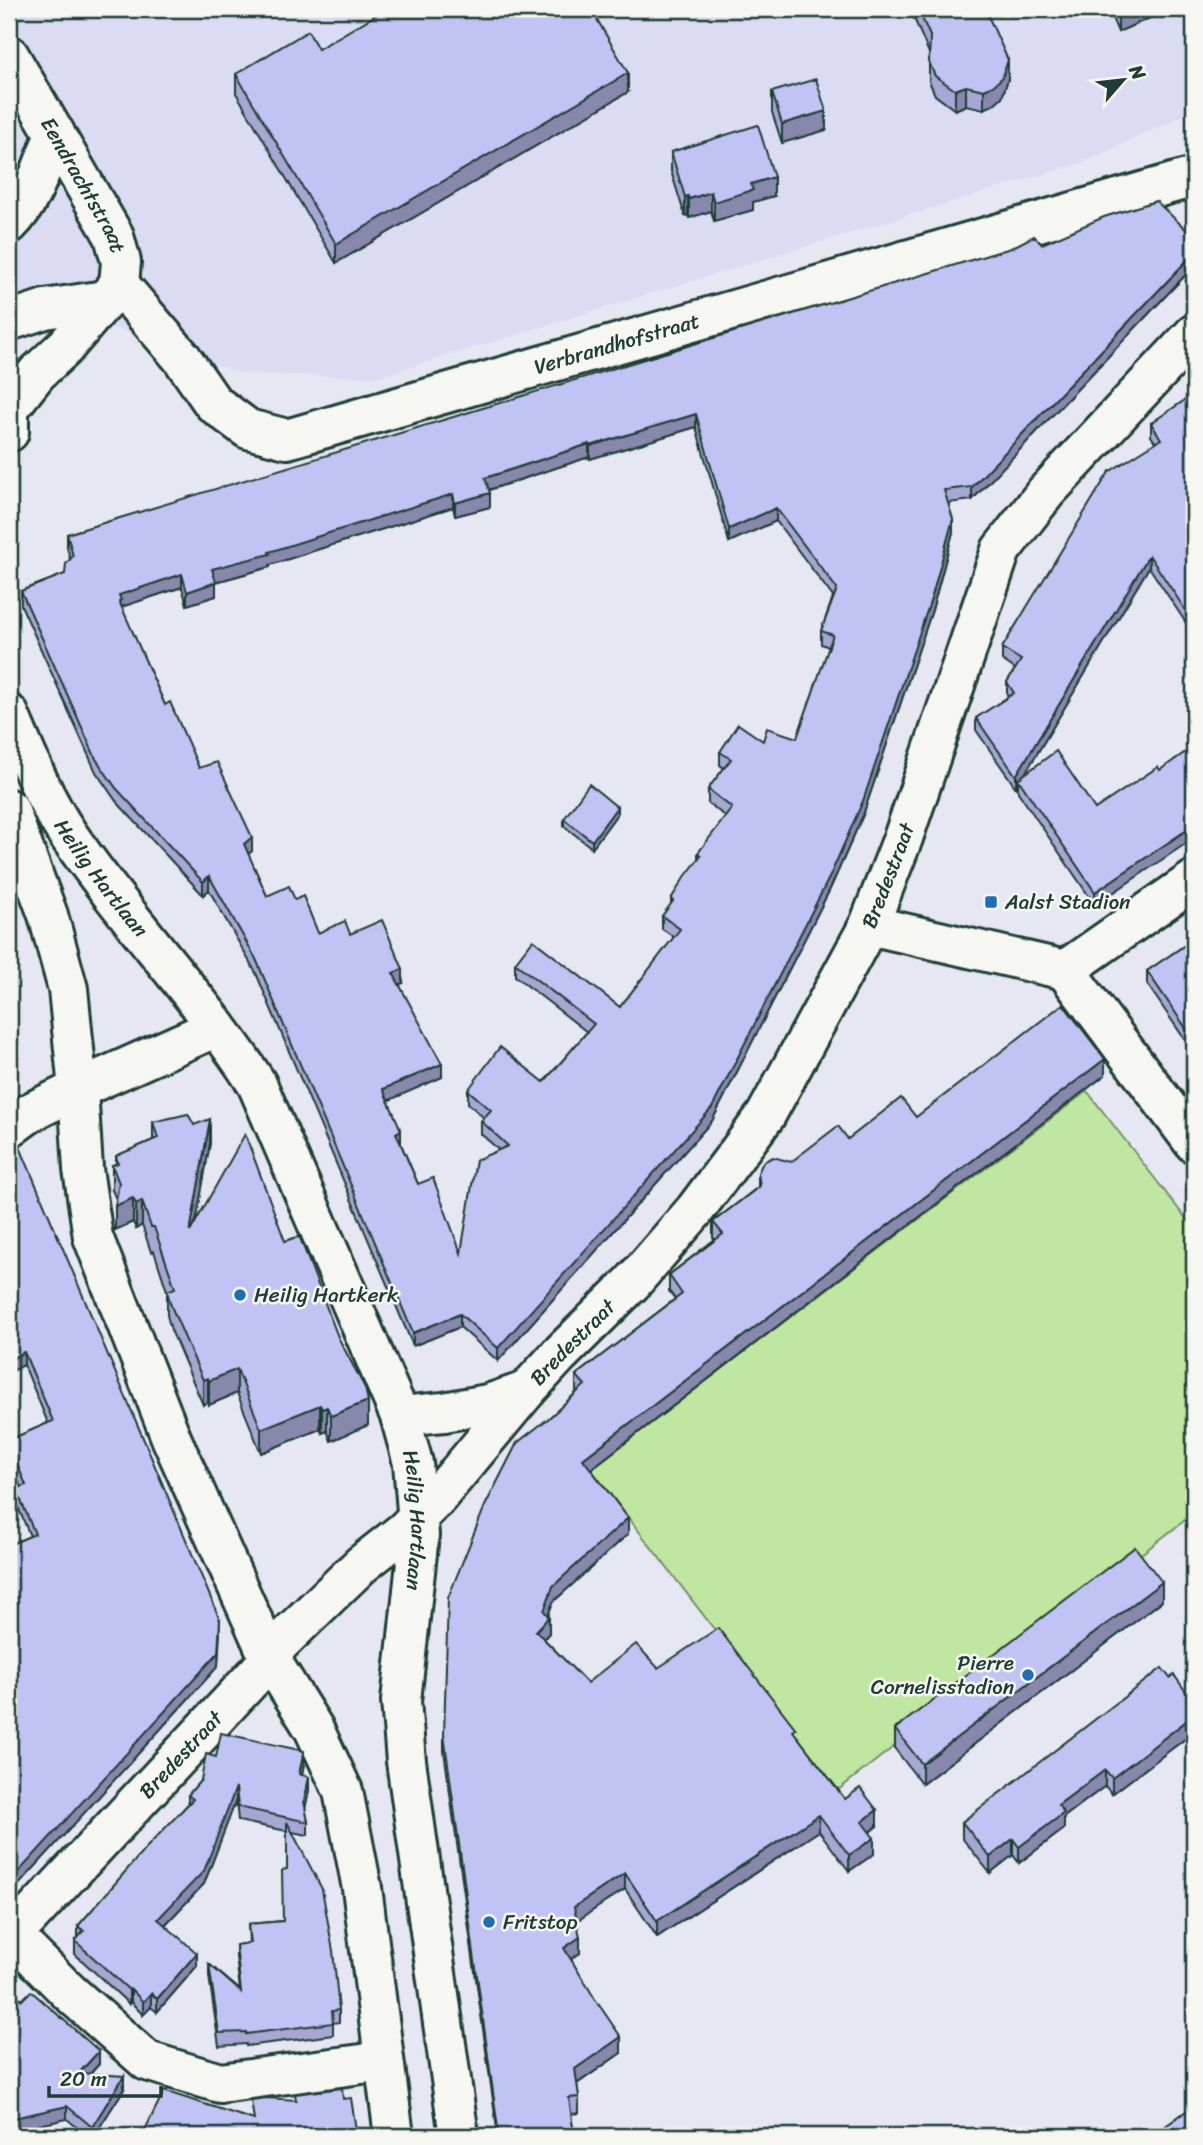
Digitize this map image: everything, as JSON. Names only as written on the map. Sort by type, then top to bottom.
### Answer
[{"type":"street","name":"Eendrachtstraat","points":[[9,55],[114,236],[121,262],[112,292]]},
{"type":"street","points":[[9,224],[16,218],[32,189],[55,133]]},
{"type":"street","name":"Verbrandhofstraat","points":[[112,292],[182,358],[213,403],[248,429],[287,439],[1187,179],[1194,183]]},
{"type":"street","points":[[9,321],[112,292]]},
{"type":"street","points":[[9,414],[37,373],[66,346],[112,292]]},
{"type":"street","name":"Bredestraat","points":[[10,1936],[261,1669],[280,1643],[361,1565],[418,1517],[448,1486],[526,1391],[632,1283],[695,1210],[766,1115],[869,925],[903,838],[1001,550],[1046,492],[1194,334]]},
{"type":"street","name":"Heilig Hartlaan","points":[[9,714],[31,766],[66,831],[217,1027],[257,1084],[400,1416],[413,1464],[419,1535],[401,1701],[406,1761],[459,2136]]},
{"type":"street","points":[[9,809],[48,915],[68,989],[83,1169],[93,1237],[172,1440],[269,1657],[329,1756],[343,1791],[362,1888],[394,2136]]},
{"type":"street","points":[[1065,970],[1194,880]]},
{"type":"street","points":[[869,925],[1065,970],[1194,1143]]},
{"type":"street","points":[[9,1128],[31,1112],[78,1089],[217,1027]]},
{"type":"street","name":"Bredestraat","points":[[400,1416],[488,1404],[526,1391]]},
{"type":"street","points":[[10,1936],[68,1992],[147,2061],[220,2083],[384,2061]]},
{"type":"shaded area","points":[[9,9],[1194,9],[1194,110],[1087,161],[377,377],[243,374],[9,290]]},
{"type":"green space","points":[[1087,1091],[1194,1229],[1194,1513],[838,1790],[591,1469]]},
{"type":"building","points":[[386,9],[591,9],[628,73],[336,244],[236,74],[308,31],[318,49]]},
{"type":"building","points":[[918,9],[985,9],[1008,60],[1002,78],[984,90],[966,86],[955,90],[935,76],[929,62],[930,36]]},
{"type":"building","points":[[816,79],[826,111],[782,124],[772,92]]},
{"type":"building","points":[[758,125],[774,177],[751,184],[753,190],[714,202],[711,192],[689,199],[688,196],[685,197],[671,152]]},
{"type":"building","points":[[1156,201],[1194,237],[1194,253],[972,487],[944,490],[953,519],[932,596],[863,801],[830,876],[712,1108],[498,1348],[460,1314],[413,1333],[256,959],[209,876],[203,882],[116,788],[96,759],[21,591],[65,574],[66,564],[73,556],[67,534],[1011,248],[1034,236],[1042,244],[1104,217]],"holes":[[[696,414],[729,529],[776,508],[837,589],[821,631],[833,635],[797,738],[767,728],[763,741],[738,724],[720,752],[731,759],[708,789],[732,808],[698,853],[701,856],[684,878],[662,916],[680,929],[620,1007],[533,940],[515,963],[594,1024],[544,1082],[500,1047],[468,1090],[491,1110],[481,1121],[508,1146],[476,1160],[461,1253],[433,1178],[418,1184],[396,1133],[401,1130],[383,1089],[442,1064],[393,973],[403,969],[382,920],[350,934],[345,921],[318,933],[303,896],[295,900],[289,886],[267,896],[244,844],[252,837],[217,762],[199,768],[170,702],[165,705],[119,601],[119,595],[182,574],[187,592],[216,582],[212,569],[270,554],[269,552],[453,494],[455,503],[490,493],[485,478],[589,444],[590,446]]]},
{"type":"building","points":[[1188,398],[1194,407],[1194,623],[1149,555],[1016,776],[976,718],[1014,693],[1007,682],[1021,660],[1002,648],[1109,472],[1161,439],[1151,423]]},
{"type":"building","points":[[1194,746],[1194,825],[1095,892],[1018,779],[1056,751],[1095,809]]},
{"type":"building","points":[[589,784],[617,807],[592,841],[564,819]]},
{"type":"building","points":[[9,925],[11,930],[9,1019]]},
{"type":"building","points":[[1194,939],[1194,1040],[1147,971]]},
{"type":"building","points":[[1063,1004],[1105,1059],[583,1459],[628,1518],[553,1586],[544,1611],[549,1617],[536,1631],[587,1683],[636,1644],[658,1668],[718,1628],[796,1729],[793,1731],[845,1799],[860,1788],[877,1810],[862,1822],[874,1838],[849,1855],[819,1815],[657,1921],[625,1873],[574,1907],[580,1937],[564,1948],[621,2037],[575,2069],[579,2097],[569,2098],[574,2136],[499,2136],[444,1735],[448,1598],[485,1506],[517,1443],[585,1385],[576,1375],[682,1294],[669,1275],[723,1234],[713,1222],[760,1186],[758,1173],[763,1162],[773,1157],[791,1162],[838,1126],[848,1139],[901,1098],[916,1117]]},
{"type":"building","name":"Heilig Hartkerk","points":[[188,1114],[194,1125],[210,1119],[190,1232],[245,1134],[285,1241],[300,1238],[338,1337],[365,1388],[368,1401],[331,1416],[327,1407],[322,1409],[320,1405],[261,1429],[237,1369],[209,1381],[208,1378],[203,1380],[171,1306],[167,1291],[175,1288],[154,1227],[151,1227],[142,1201],[136,1204],[133,1198],[115,1206],[119,1183],[112,1165],[118,1163],[116,1156],[158,1138],[153,1122]]},
{"type":"building","points":[[20,1147],[220,1620],[218,1653],[14,1877],[9,1871],[9,1545],[35,1534],[16,1489],[26,1485],[9,1440],[53,1421],[24,1352],[9,1360],[9,1155]]},
{"type":"building","name":"Pierre Cornelisstadion","points":[[1135,1547],[1162,1582],[922,1764],[895,1729]]},
{"type":"building","points":[[1162,1668],[1170,1678],[1174,1675],[1194,1703],[1194,1715],[1112,1778],[1105,1770],[1058,1805],[1064,1813],[1019,1847],[1013,1839],[990,1857],[962,1822]]},
{"type":"building","points":[[221,1733],[304,1751],[299,1774],[309,1777],[304,1801],[308,1822],[238,1807],[236,1787],[204,1871],[158,1919],[197,1953],[157,1999],[151,1993],[143,2002],[75,1941],[84,1931],[78,1926],[193,1799],[188,1795],[201,1780],[206,1754],[216,1757]]},
{"type":"building","points":[[287,1822],[322,1889],[333,1951],[339,2010],[332,2011],[333,2023],[246,2034],[219,2033],[209,1964],[241,1992],[236,1945],[250,1943],[248,1924],[283,1921],[282,1870],[287,1869]]},
{"type":"building","points":[[31,1991],[99,2051],[79,2073],[124,2076],[92,2127],[67,2106],[9,2119],[9,2003],[17,1995],[22,2000]]},
{"type":"building","points":[[342,2088],[343,2099],[351,2098],[357,2136],[142,2136],[164,2091],[254,2120],[251,2100],[296,2100],[295,2094]]},
{"type":"building","points":[[1193,2106],[1194,2136],[1163,2136],[1159,2131]]},
{"type":"place","name":"Aalst Stadion","points":[[991,902]]},
{"type":"place","name":"Heilig Hartkerk","points":[[240,1295]]},
{"type":"place","name":"Pierre Cornelisstadion","points":[[1028,1675]]},
{"type":"place","name":"Fritstop","points":[[489,1922]]}]
